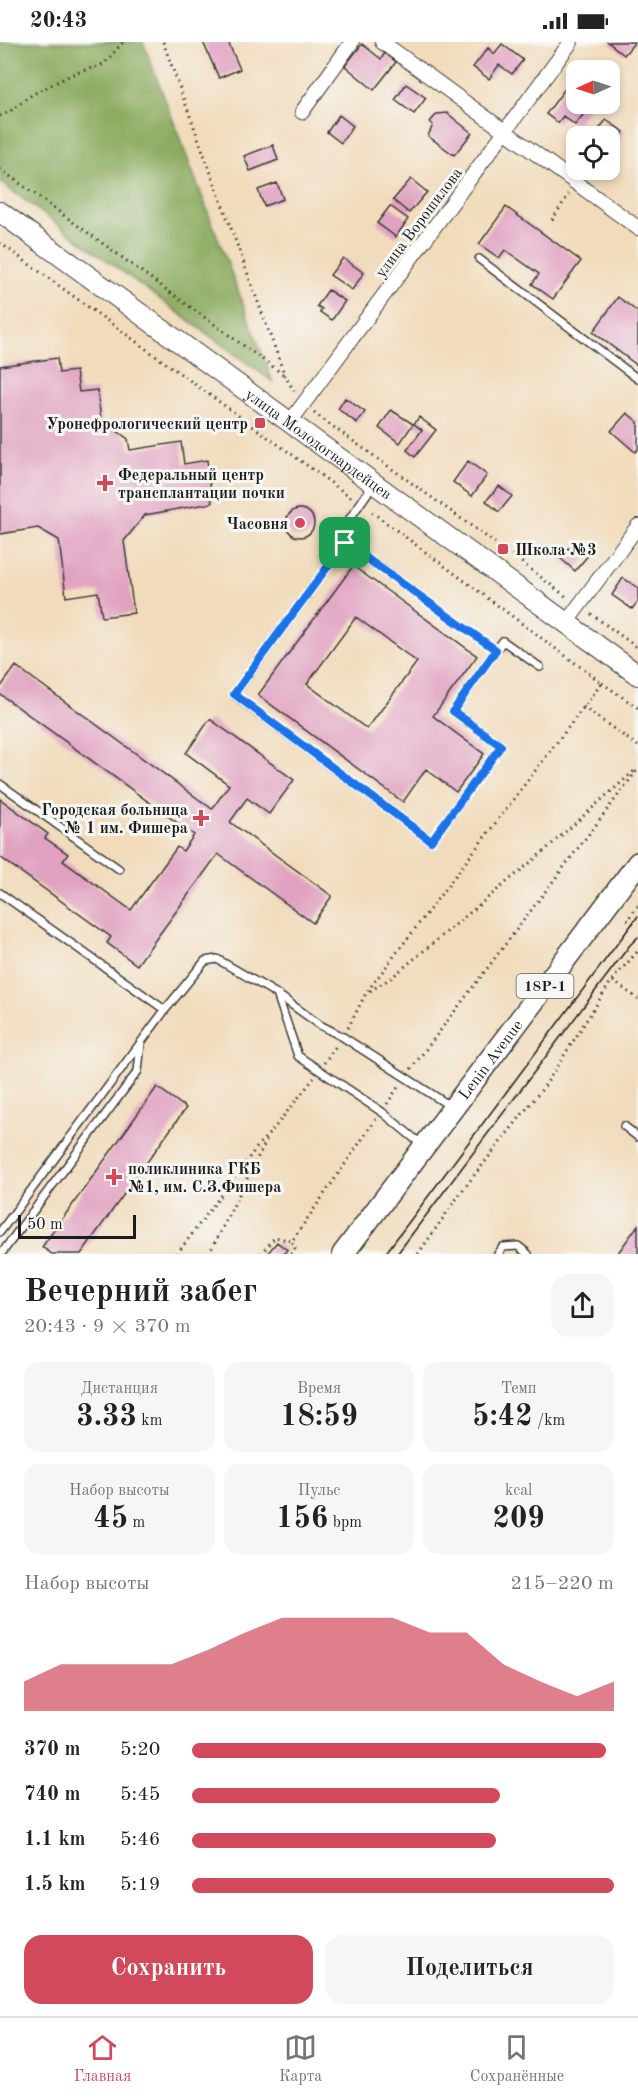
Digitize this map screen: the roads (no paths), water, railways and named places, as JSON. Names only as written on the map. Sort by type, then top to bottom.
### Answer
[{"type":"main road","name":"Lenin Avenue","points":[[344,1254],[638,863]]},
{"type":"street","points":[[302,112],[352,42]]},
{"type":"street","points":[[382,42],[638,228]]},
{"type":"street","name":"улица Ворошилова","points":[[290,422],[571,42]]},
{"type":"street","name":"улица Молодогвардейцев","points":[[0,212],[638,675]]},
{"type":"street","points":[[566,623],[638,526]]},
{"type":"lane","points":[[479,259],[638,379]]},
{"type":"lane","points":[[374,483],[344,527],[345,543],[234,694],[431,841],[501,746],[453,711],[502,641],[540,668]]},
{"type":"lane","points":[[345,543],[496,650]]},
{"type":"lane","points":[[0,784],[119,869]]},
{"type":"lane","points":[[0,892],[165,1010]]},
{"type":"lane","points":[[0,1232],[141,1041],[205,961],[217,959],[277,994],[320,1025],[343,1037],[452,1108]]},
{"type":"lane","points":[[277,994],[298,1056],[382,1112],[424,1146]]},
{"type":"lane","points":[[1,1254],[138,1071],[141,1041]]},
{"type":"lane","points":[[624,1126],[638,1137]]},
{"type":"lane","points":[[498,1254],[503,1247],[518,1246],[528,1254]]},
{"type":"tram line","points":[[385,1254],[638,916]]},
{"type":"tram line","points":[[397,1254],[638,937]]},
{"type":"place","name":"Уронефрологический центр","points":[[260,423]]},
{"type":"place","name":"Федеральный центр трансплантации почки","points":[[105,483]]},
{"type":"place","name":"Часовня","points":[[300,523]]},
{"type":"place","name":"Школа №3","points":[[503,549]]},
{"type":"place","name":"Городская больница № 1 им. Фишера","points":[[201,818]]},
{"type":"place","name":"поликлиника ГКБ №1, им. С.З.Фишера","points":[[114,1177]]}]
